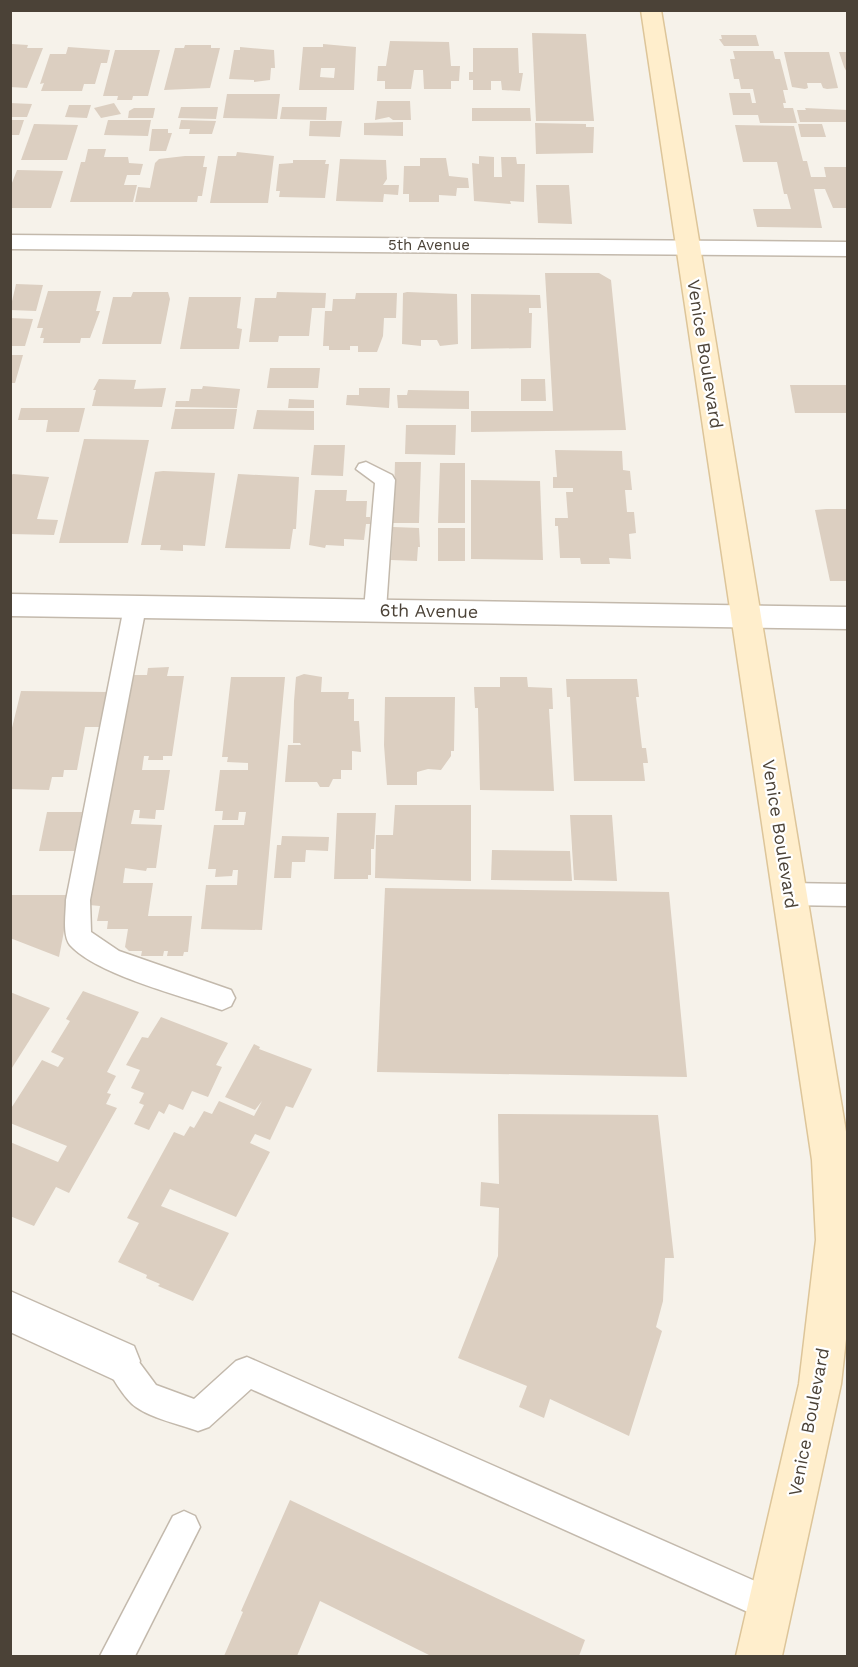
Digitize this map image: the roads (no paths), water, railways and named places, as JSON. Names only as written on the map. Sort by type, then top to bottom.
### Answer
[{"type":"main road","name":"Venice Boulevard","points":[[651,10],[842,1240],[820,1384],[759,1656]]},
{"type":"street","name":"5th Avenue","points":[[10,242],[848,249]]},
{"type":"street","name":"6th Avenue","points":[[10,605],[848,618]]},
{"type":"street","points":[[10,1311],[119,1361]]},
{"type":"lane","points":[[366,469],[385,480],[375,610]]},
{"type":"lane","points":[[135,607],[78,900],[79,937],[110,959],[222,998]]},
{"type":"lane","points":[[789,894],[848,895]]},
{"type":"lane","points":[[119,1361],[146,1396],[198,1416],[247,1372],[770,1605]]},
{"type":"lane","points":[[117,1656],[184,1527]]}]
